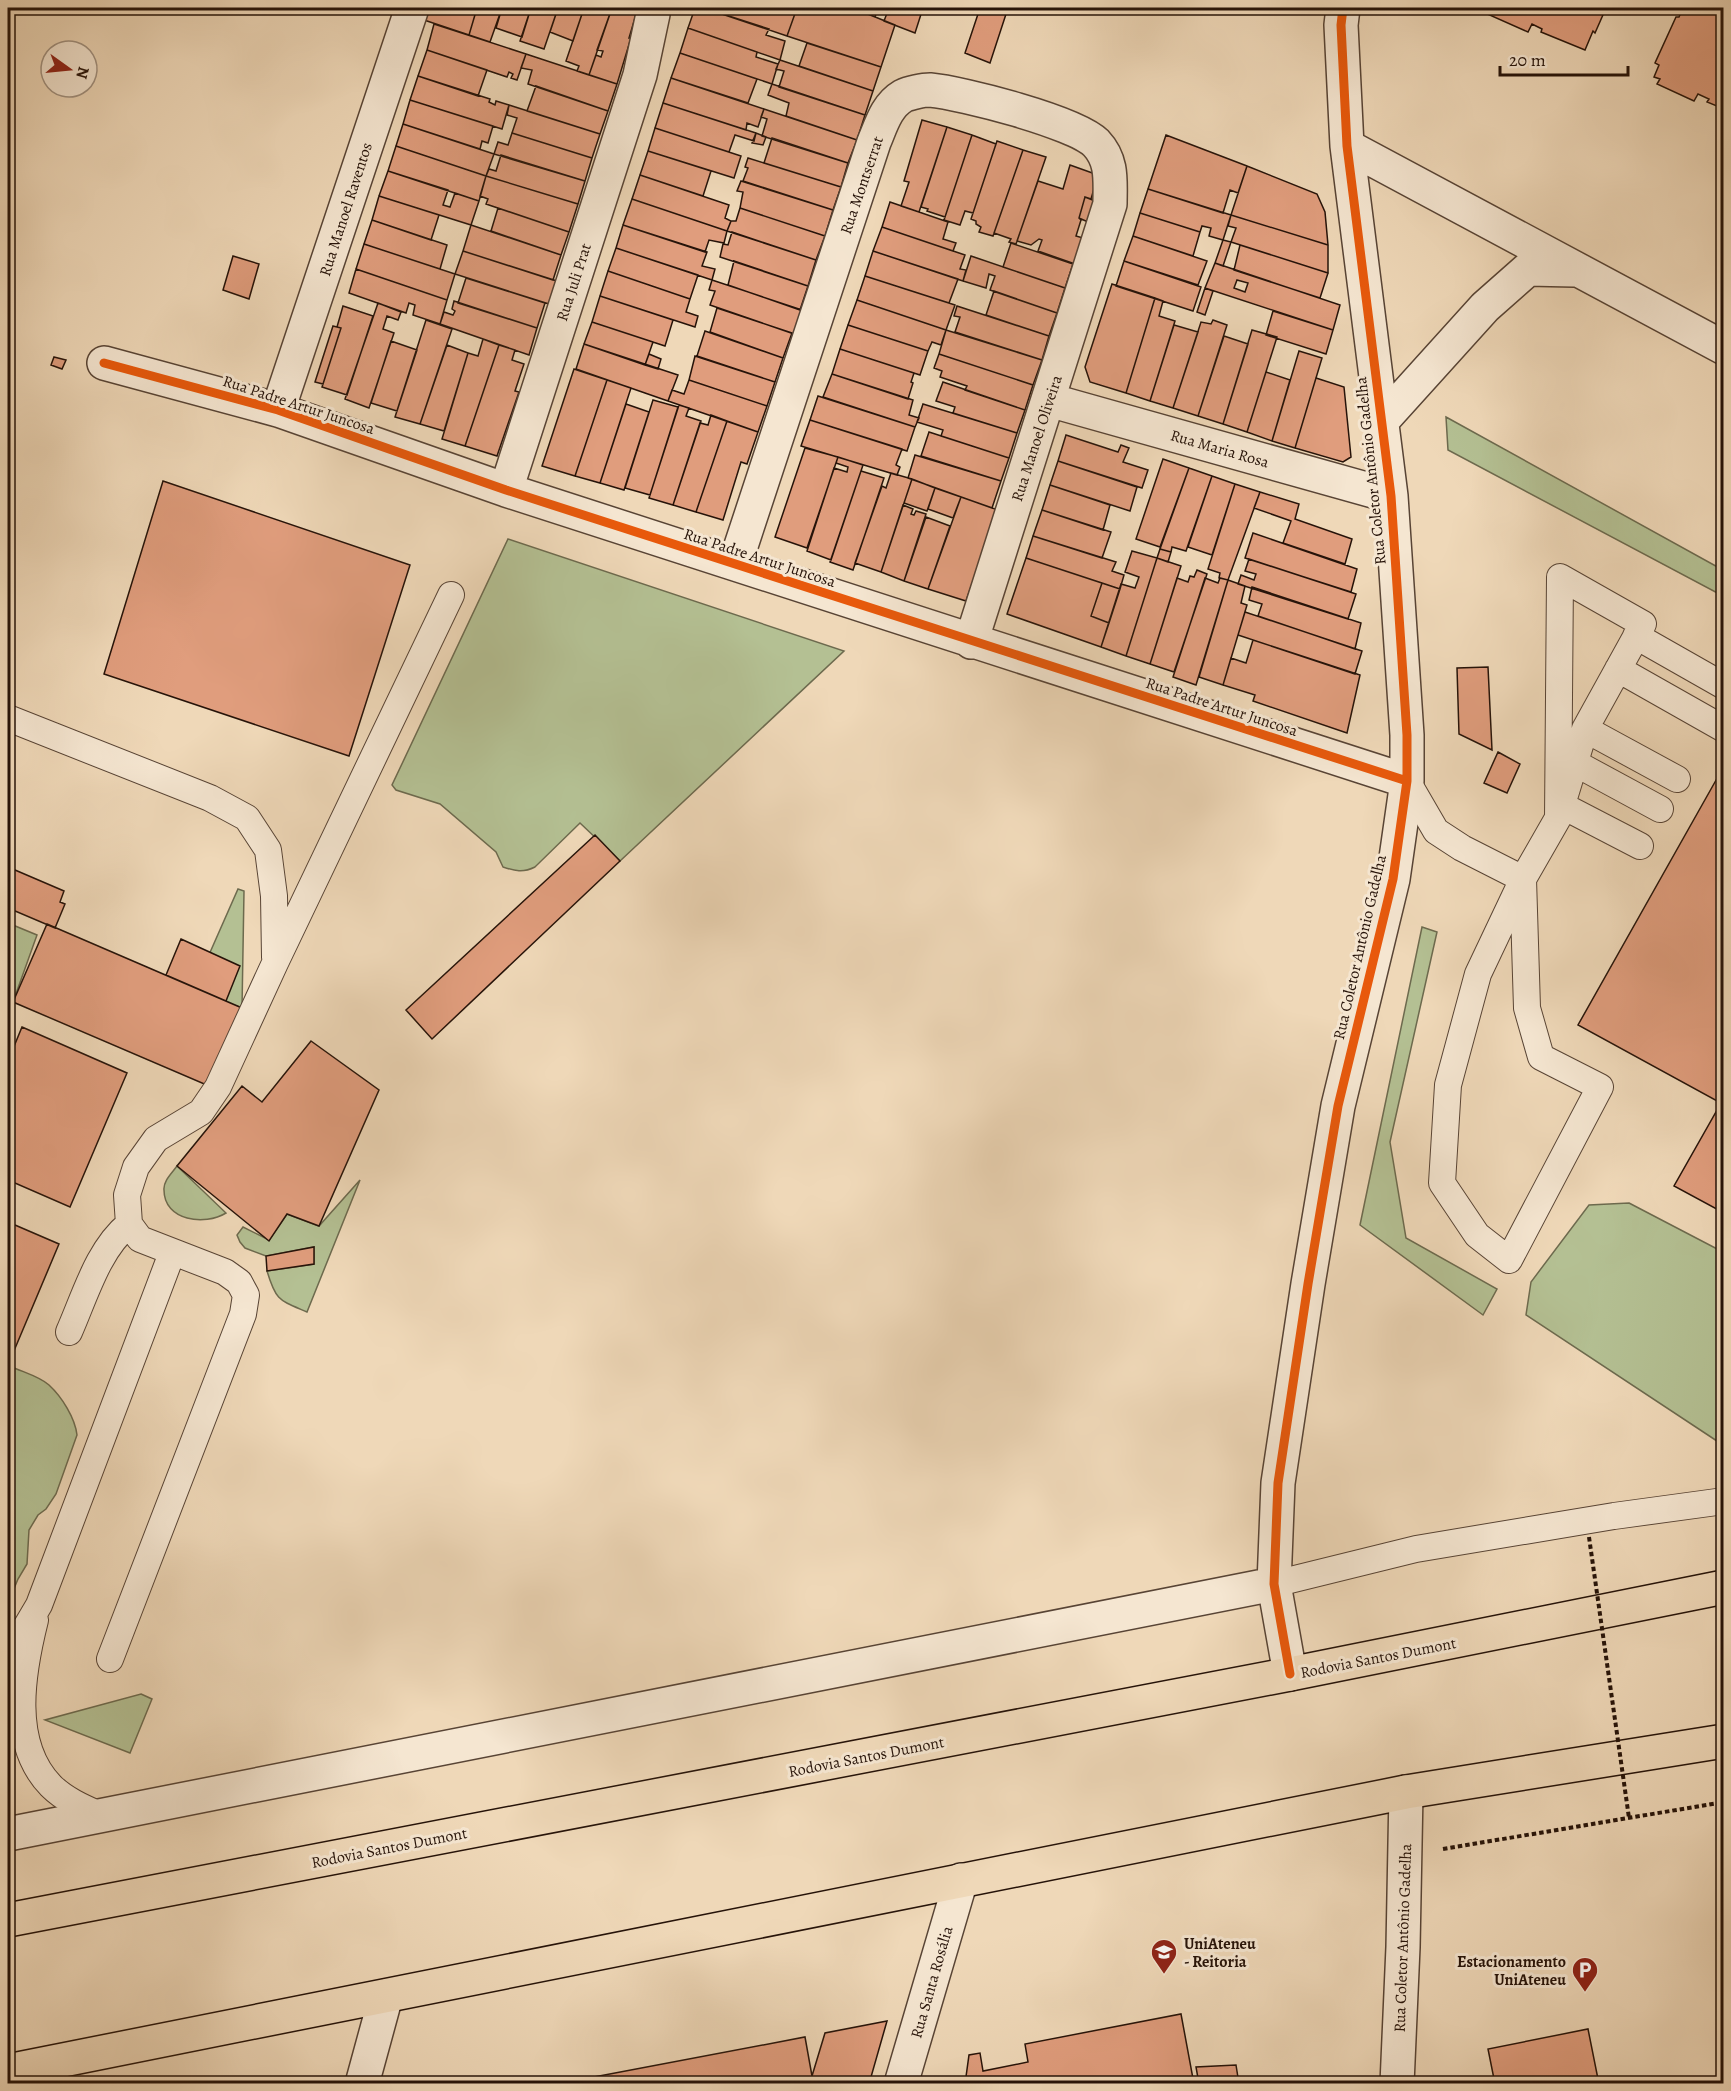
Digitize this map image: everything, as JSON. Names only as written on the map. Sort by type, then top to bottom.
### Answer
[{"type":"highway","name":"Rodovia Santos Dumont","points":[[8,1920],[1290,1674],[1724,1587]]},
{"type":"highway","points":[[8,2071],[1406,1792],[1724,1741]]},
{"type":"street","name":"Rua Manoel Raventos","points":[[278,410],[412,8]]},
{"type":"street","name":"Rua Juli Prat","points":[[506,490],[640,75],[653,15],[652,8]]},
{"type":"street","name":"Rua Coletor Antônio Gadelha","points":[[1290,1674],[1274,1584],[1278,1483],[1338,1106],[1393,879],[1407,781],[1407,735],[1391,496],[1347,146],[1341,25],[1343,8]]},
{"type":"street","name":"Rua Montserrat","points":[[735,564],[874,142],[886,112],[903,96],[927,90],[956,94],[1072,128],[1095,143],[1110,164],[1110,204],[1101,234]]},
{"type":"street","points":[[1347,146],[1724,348]]},
{"type":"street","name":"Rua Manoel Oliveira","points":[[971,642],[1101,234]]},
{"type":"street","points":[[1382,422],[1485,306],[1528,269],[1579,270]]},
{"type":"street","name":"Rua Padre Artur Juncosa","points":[[104,363],[278,410],[506,490],[1407,781]]},
{"type":"street","name":"Rua Maria Rosa","points":[[1048,400],[1391,496]]},
{"type":"street","points":[[8,1834],[1274,1584]]},
{"type":"street","name":"Rua Coletor Antônio Gadelha","points":[[1397,2084],[1406,1792]]},
{"type":"street","name":"Rua Santa Rosália","points":[[902,2084],[961,1880]]},
{"type":"street","points":[[362,2084],[386,1996]]},
{"type":"lane","points":[[1523,879],[1527,1008],[1541,1057],[1600,1087],[1509,1260],[1477,1235],[1442,1183],[1448,1085],[1478,974],[1523,879],[1559,812],[1585,729],[1643,624],[1560,577],[1559,812]]},
{"type":"lane","points":[[110,1659],[243,1314],[246,1295],[239,1282],[225,1272],[140,1239],[129,1224],[127,1195],[135,1167],[156,1139],[201,1112],[218,1087],[451,595]]},
{"type":"lane","points":[[1636,636],[1724,686]]},
{"type":"lane","points":[[1618,669],[1724,729]]},
{"type":"lane","points":[[8,718],[210,798],[247,818],[268,850],[274,896],[275,963]]},
{"type":"lane","points":[[1585,729],[1677,779]]},
{"type":"lane","points":[[1575,763],[1660,809]]},
{"type":"lane","points":[[1407,781],[1436,831],[1462,848],[1523,879]]},
{"type":"lane","points":[[1559,812],[1640,846]]},
{"type":"lane","points":[[69,1332],[105,1249],[116,1234],[129,1224]]},
{"type":"lane","points":[[102,1816],[80,1807],[51,1786],[33,1762],[24,1725],[22,1687],[27,1650],[39,1605],[172,1253]]},
{"type":"lane","points":[[1274,1584],[1416,1549],[1614,1516],[1724,1501]]},
{"type":"lane","points":[[8,1646],[26,1627],[39,1605]]},
{"type":"path","points":[[1589,1537],[1629,1818]]},
{"type":"path","points":[[1404,1856],[1724,1802]]},
{"type":"green space","points":[[1446,417],[1723,570],[1723,596],[1448,450]]},
{"type":"green space","points":[[508,539],[844,651],[620,861],[580,823],[535,867],[519,871],[511,870],[503,867],[496,852],[440,804],[396,790],[392,785]]},
{"type":"green space","points":[[238,889],[244,891],[242,1008],[193,991]]},
{"type":"green space","points":[[8,923],[37,935],[8,1016]]},
{"type":"green space","points":[[1422,927],[1437,932],[1390,1142],[1406,1238],[1497,1289],[1483,1315],[1360,1225]]},
{"type":"green space","points":[[177,1166],[226,1213],[197,1220],[178,1214],[171,1208],[166,1200],[164,1187],[168,1177]]},
{"type":"green space","points":[[360,1180],[307,1312],[284,1302],[276,1294],[267,1271],[314,1264],[314,1247],[266,1256],[245,1248],[237,1235],[243,1227],[269,1240],[287,1214],[319,1226]]},
{"type":"green space","points":[[1629,1203],[1723,1252],[1723,1445],[1526,1315],[1531,1282],[1589,1205]]},
{"type":"green space","points":[[10,1366],[40,1379],[54,1390],[71,1415],[77,1435],[56,1494],[46,1509],[38,1515],[29,1530],[27,1564],[8,1603],[8,1371]]},
{"type":"green space","points":[[141,1694],[152,1699],[130,1753],[45,1720]]},
{"type":"building","points":[[428,8],[477,8],[469,35],[424,20]]},
{"type":"building","points":[[477,8],[502,8],[490,42],[469,35]]},
{"type":"building","points":[[502,8],[531,8],[522,37],[496,28]]},
{"type":"building","points":[[531,8],[558,8],[544,49],[520,41]]},
{"type":"building","points":[[558,8],[584,8],[573,41],[550,32]]},
{"type":"building","points":[[584,8],[612,8],[589,75],[577,71],[579,66],[566,61]]},
{"type":"building","points":[[612,8],[638,8],[617,84],[589,75],[596,55],[601,57],[603,51],[597,50]]},
{"type":"building","points":[[695,8],[704,8],[769,29],[766,35],[785,41],[780,60],[688,28]]},
{"type":"building","points":[[704,8],[797,8],[787,36]]},
{"type":"building","points":[[797,8],[853,8],[895,25],[881,67],[787,36]]},
{"type":"building","points":[[853,8],[878,8],[875,17]]},
{"type":"building","points":[[889,8],[923,8],[915,33],[884,21]]},
{"type":"building","points":[[980,8],[1008,8],[990,63],[965,53]]},
{"type":"building","points":[[1488,8],[1606,8],[1585,50],[1541,32],[1542,29],[1532,24],[1528,32],[1485,13]]},
{"type":"building","points":[[1683,8],[1703,8],[1724,16],[1724,109],[1707,102],[1709,99],[1698,94],[1694,101],[1657,84],[1660,79],[1654,77],[1659,65],[1655,63],[1676,17],[1679,17]]},
{"type":"building","points":[[434,24],[526,54],[517,80],[511,78],[513,74],[509,72],[507,77],[427,50]]},
{"type":"building","points":[[688,28],[757,52],[756,57],[778,64],[772,84],[680,53]]},
{"type":"building","points":[[807,43],[881,67],[873,91],[799,66]]},
{"type":"building","points":[[427,50],[487,70],[478,96],[418,76]]},
{"type":"building","points":[[680,53],[757,79],[748,103],[671,78]]},
{"type":"building","points":[[526,54],[617,84],[608,111],[528,84],[532,70],[521,68]]},
{"type":"building","points":[[780,60],[873,91],[865,115],[779,87],[784,71],[776,69]]},
{"type":"building","points":[[418,76],[490,99],[489,102],[495,105],[496,101],[509,105],[502,129],[410,100]]},
{"type":"building","points":[[671,78],[764,109],[758,127],[747,123],[746,130],[663,103]]},
{"type":"building","points":[[772,84],[865,115],[857,140],[786,116],[789,103],[768,95]]},
{"type":"building","points":[[536,86],[608,111],[600,134],[527,111]]},
{"type":"building","points":[[410,100],[493,126],[488,143],[482,141],[480,149],[403,124]]},
{"type":"building","points":[[663,103],[756,133],[754,141],[735,135],[729,152],[655,128]]},
{"type":"building","points":[[509,105],[600,134],[592,158],[512,133],[517,118],[507,115]]},
{"type":"building","points":[[764,109],[857,140],[848,163],[762,136],[767,119],[761,117]]},
{"type":"building","points":[[922,120],[947,127],[919,212],[901,206],[909,182],[904,181]]},
{"type":"building","points":[[403,124],[494,154],[486,176],[396,146]]},
{"type":"building","points":[[947,127],[972,135],[945,217],[921,207]]},
{"type":"building","points":[[655,128],[741,156],[734,178],[648,151]]},
{"type":"building","points":[[512,133],[592,158],[585,181],[494,154],[498,142],[508,145]]},
{"type":"building","points":[[756,133],[766,137],[763,145],[752,143]]},
{"type":"building","points":[[972,135],[996,144],[973,213],[965,211],[960,225],[944,220]]},
{"type":"building","points":[[1166,135],[1247,166],[1238,193],[1230,190],[1223,213],[1148,189]]},
{"type":"building","points":[[772,138],[848,163],[841,187],[764,163]]},
{"type":"building","points":[[997,141],[1023,150],[993,236],[979,232],[981,227],[971,219]]},
{"type":"building","points":[[396,146],[486,176],[479,201],[388,171]]},
{"type":"building","points":[[1023,150],[1046,157],[1016,244],[1009,242],[1011,239],[994,233]]},
{"type":"building","points":[[648,151],[711,171],[703,196],[640,175]]},
{"type":"building","points":[[501,155],[585,181],[578,204],[486,176],[489,169],[496,171]]},
{"type":"building","points":[[748,158],[841,187],[833,210],[743,181],[748,168],[745,167]]},
{"type":"building","points":[[1070,165],[1098,175],[1091,199],[1085,197],[1079,218],[1081,220],[1076,236],[1083,238],[1075,264],[1038,251],[1042,240],[1039,239],[1031,245],[1017,241],[1038,181],[1063,189]]},
{"type":"building","points":[[1247,166],[1317,194],[1325,212],[1328,245],[1231,215]]},
{"type":"building","points":[[388,171],[448,190],[443,205],[450,207],[455,193],[479,201],[471,225],[379,196]]},
{"type":"building","points":[[640,175],[729,205],[725,218],[731,221],[727,231],[632,199]]},
{"type":"building","points":[[486,176],[578,204],[569,232],[486,204],[488,199],[480,196]]},
{"type":"building","points":[[741,181],[833,210],[825,236],[740,208],[743,192],[737,191]]},
{"type":"building","points":[[1148,189],[1231,215],[1223,240],[1209,236],[1211,228],[1202,226],[1200,232],[1140,213]]},
{"type":"building","points":[[379,196],[439,215],[431,240],[372,220]]},
{"type":"building","points":[[1085,197],[1095,201],[1088,222],[1079,218]]},
{"type":"building","points":[[632,199],[727,231],[724,243],[709,240],[705,252],[623,225]]},
{"type":"building","points":[[890,202],[948,222],[943,239],[956,243],[953,251],[882,227]]},
{"type":"building","points":[[498,208],[569,232],[561,255],[491,231]]},
{"type":"building","points":[[740,208],[825,236],[816,260],[727,231],[731,221],[736,221]]},
{"type":"building","points":[[1140,213],[1200,232],[1193,256],[1133,236]]},
{"type":"building","points":[[1231,215],[1328,245],[1328,273],[1231,242],[1236,228],[1228,226]]},
{"type":"building","points":[[372,220],[447,245],[440,269],[364,244]]},
{"type":"building","points":[[471,225],[561,255],[553,280],[463,251]]},
{"type":"building","points":[[623,225],[707,252],[702,266],[715,269],[712,280],[616,248]]},
{"type":"building","points":[[882,227],[965,255],[960,269],[966,270],[963,281],[873,251]]},
{"type":"building","points":[[732,232],[816,260],[808,286],[720,257],[723,244],[728,245]]},
{"type":"building","points":[[1133,236],[1207,261],[1198,285],[1124,261]]},
{"type":"building","points":[[1223,240],[1231,242],[1223,266],[1215,263]]},
{"type":"building","points":[[1011,243],[1073,264],[1065,288],[1003,267]]},
{"type":"building","points":[[364,244],[455,274],[447,300],[356,269]]},
{"type":"building","points":[[1240,245],[1328,273],[1320,298],[1234,270]]},
{"type":"building","points":[[616,248],[698,275],[690,299],[608,271]]},
{"type":"building","points":[[463,251],[557,281],[549,304],[455,274]]},
{"type":"building","points":[[873,251],[958,279],[949,303],[865,276]]},
{"type":"building","points":[[233,256],[259,264],[249,299],[223,290]]},
{"type":"building","points":[[971,256],[1065,288],[1057,313],[990,290],[995,276],[989,274],[986,288],[963,281]]},
{"type":"building","points":[[734,261],[808,286],[800,310],[728,285]]},
{"type":"building","points":[[1124,261],[1201,287],[1193,311],[1116,286]]},
{"type":"building","points":[[1215,263],[1340,305],[1333,330],[1205,288]],"holes":[[[1237,280],[1248,283],[1245,292],[1234,288]]]},
{"type":"building","points":[[356,269],[447,300],[440,324],[413,315],[415,305],[409,303],[406,313],[349,293]]},
{"type":"building","points":[[608,271],[690,299],[686,312],[698,316],[695,327],[600,296]]},
{"type":"building","points":[[865,276],[955,305],[946,330],[857,300]]},
{"type":"building","points":[[466,278],[545,303],[537,328],[458,303]]},
{"type":"building","points":[[712,280],[805,311],[797,335],[710,305],[715,291],[709,290]]},
{"type":"building","points":[[1112,284],[1155,298],[1126,393],[1090,382],[1085,367]]},
{"type":"building","points":[[1205,288],[1213,291],[1205,315],[1197,312]]},
{"type":"building","points":[[994,291],[1057,313],[1049,336],[986,315]]},
{"type":"building","points":[[600,296],[673,320],[665,346],[592,322]]},
{"type":"building","points":[[1155,298],[1163,301],[1159,316],[1175,321],[1150,401],[1126,393]]},
{"type":"building","points":[[857,300],[946,330],[941,345],[932,342],[928,351],[848,325]]},
{"type":"building","points":[[454,301],[537,328],[529,355],[440,324],[444,312],[453,315]]},
{"type":"building","points":[[378,303],[401,312],[398,320],[387,316],[383,329],[394,333],[369,408],[345,399]]},
{"type":"building","points":[[343,306],[373,316],[347,395],[322,387],[341,328],[337,327]]},
{"type":"building","points":[[957,306],[1049,336],[1042,360],[955,332],[960,317],[954,316]]},
{"type":"building","points":[[717,308],[792,333],[783,358],[710,332]]},
{"type":"building","points":[[1273,311],[1333,330],[1326,354],[1266,335]]},
{"type":"building","points":[[426,320],[452,329],[420,424],[395,417]]},
{"type":"building","points":[[1213,320],[1227,325],[1198,416],[1173,408],[1201,322],[1211,324]]},
{"type":"building","points":[[592,322],[653,342],[645,365],[584,344]]},
{"type":"building","points":[[848,325],[928,351],[920,375],[840,349]]},
{"type":"building","points":[[1174,325],[1198,332],[1173,408],[1150,401]]},
{"type":"building","points":[[333,326],[341,328],[323,384],[315,382]]},
{"type":"building","points":[[946,330],[1042,360],[1033,385],[939,354]]},
{"type":"building","points":[[1252,330],[1277,337],[1247,432],[1223,424]]},
{"type":"building","points":[[705,331],[783,358],[775,382],[697,356]]},
{"type":"building","points":[[1224,336],[1248,344],[1223,424],[1198,416]]},
{"type":"building","points":[[483,339],[499,345],[465,446],[442,439],[468,353],[478,356]]},
{"type":"building","points":[[391,341],[417,350],[397,411],[371,403]]},
{"type":"building","points":[[584,344],[678,375],[668,401],[576,369]]},
{"type":"building","points":[[447,345],[468,353],[444,431],[420,424]]},
{"type":"building","points":[[499,345],[515,350],[512,360],[524,364],[515,391],[519,392],[497,456],[465,446]]},
{"type":"building","points":[[840,349],[914,373],[908,399],[832,374]]},
{"type":"building","points":[[1299,351],[1322,358],[1295,448],[1272,441]]},
{"type":"building","points":[[649,354],[661,359],[658,369],[645,365]]},
{"type":"building","points":[[939,354],[1033,385],[1025,410],[965,390],[967,386],[940,377],[942,371],[934,368]]},
{"type":"building","points":[[695,356],[775,382],[767,406],[689,380]]},
{"type":"building","points":[[54,357],[66,360],[62,369],[51,365]]},
{"type":"building","points":[[574,369],[607,380],[575,476],[542,466]]},
{"type":"building","points":[[1266,372],[1290,380],[1272,441],[1247,432]]},
{"type":"building","points":[[832,374],[913,400],[909,415],[919,418],[915,427],[823,397]]},
{"type":"building","points":[[1316,378],[1344,387],[1351,457],[1343,462],[1295,448]]},
{"type":"building","points":[[607,380],[631,388],[600,483],[575,476]]},
{"type":"building","points":[[689,380],[767,406],[758,432],[668,401],[672,390],[684,394]]},
{"type":"building","points":[[943,382],[1025,410],[1017,433],[953,413],[955,407],[936,401]]},
{"type":"building","points":[[818,396],[915,427],[907,451],[810,420]]},
{"type":"building","points":[[653,400],[678,407],[650,495],[625,488]]},
{"type":"building","points":[[626,404],[649,412],[624,490],[600,483]]},
{"type":"building","points":[[923,404],[1017,433],[1009,458],[941,436],[943,430],[917,422]]},
{"type":"building","points":[[679,405],[689,408],[686,416],[701,421],[673,505],[649,498]]},
{"type":"building","points":[[711,415],[727,421],[696,512],[673,505],[700,423],[708,425]]},
{"type":"building","points":[[810,420],[902,449],[896,465],[900,467],[897,475],[801,446]]},
{"type":"building","points":[[727,421],[758,432],[747,464],[741,462],[723,520],[696,512]]},
{"type":"building","points":[[929,432],[1009,458],[1001,481],[921,456]]},
{"type":"building","points":[[1066,435],[1118,452],[1121,445],[1129,448],[1123,462],[1148,470],[1142,488],[1058,461]]},
{"type":"building","points":[[805,448],[838,457],[807,548],[775,537]]},
{"type":"building","points":[[915,455],[1001,481],[992,508],[908,478]]},
{"type":"building","points":[[838,457],[863,465],[831,560],[807,551],[834,468],[847,472],[848,467],[836,463]]},
{"type":"building","points":[[1163,459],[1189,468],[1160,547],[1136,539]]},
{"type":"building","points":[[1058,461],[1137,487],[1130,511],[1050,485]]},
{"type":"building","points":[[1189,468],[1212,476],[1186,551],[1172,547],[1171,552],[1160,549]]},
{"type":"building","points":[[861,471],[884,478],[853,570],[830,562]]},
{"type":"building","points":[[891,473],[912,479],[881,572],[855,563],[882,486],[886,488]]},
{"type":"building","points":[[1212,476],[1235,484],[1212,555],[1188,547]]},
{"type":"building","points":[[912,479],[935,488],[927,511],[904,503]]},
{"type":"building","points":[[163,481],[410,565],[349,756],[104,674]]},
{"type":"building","points":[[1235,484],[1260,492],[1228,580],[1219,578],[1220,573],[1208,569]]},
{"type":"building","points":[[1050,485],[1110,505],[1103,530],[1042,510]]},
{"type":"building","points":[[935,488],[961,497],[953,518],[928,509]]},
{"type":"building","points":[[1260,492],[1299,504],[1295,519],[1352,539],[1345,564],[1283,543],[1291,521],[1254,508]]},
{"type":"building","points":[[961,497],[998,510],[966,601],[928,589]]},
{"type":"building","points":[[903,505],[913,509],[911,514],[914,515],[916,511],[926,514],[904,581],[881,572]]},
{"type":"building","points":[[1042,510],[1111,532],[1102,558],[1033,536]]},
{"type":"building","points":[[926,517],[950,526],[928,589],[904,581]]},
{"type":"building","points":[[1253,533],[1357,569],[1351,592],[1245,558]]},
{"type":"building","points":[[1033,536],[1116,562],[1112,571],[1124,575],[1120,589],[1026,558]]},
{"type":"building","points":[[1160,549],[1171,552],[1168,562],[1157,558]]},
{"type":"building","points":[[1132,551],[1157,558],[1126,656],[1101,647],[1121,584],[1135,588],[1139,577],[1125,572]]},
{"type":"building","points":[[1026,558],[1102,583],[1091,616],[1109,623],[1101,647],[1007,614]]},
{"type":"building","points":[[1157,558],[1181,566],[1150,664],[1126,656]]},
{"type":"building","points":[[1249,559],[1356,594],[1348,619],[1238,584],[1241,575],[1254,580],[1256,574],[1245,571]]},
{"type":"building","points":[[1197,570],[1207,574],[1174,672],[1150,664],[1177,578],[1188,582],[1190,576],[1194,577]]},
{"type":"building","points":[[1205,578],[1218,583],[1220,578],[1228,580],[1196,685],[1173,677]]},
{"type":"building","points":[[1228,580],[1245,586],[1241,603],[1247,605],[1223,685],[1199,677]]},
{"type":"building","points":[[1102,583],[1120,589],[1109,623],[1091,616]]},
{"type":"building","points":[[1252,587],[1361,623],[1355,649],[1258,616],[1262,604],[1249,600]]},
{"type":"building","points":[[1245,612],[1362,651],[1355,674],[1238,635]]},
{"type":"building","points":[[1253,640],[1360,675],[1347,733],[1253,701],[1255,695],[1223,685],[1231,658],[1246,663]]},
{"type":"building","points":[[1488,667],[1492,750],[1459,734],[1457,668]]},
{"type":"building","points":[[1498,752],[1520,764],[1507,793],[1484,783]]},
{"type":"building","points":[[1724,766],[1724,1213],[1674,1186],[1721,1103],[1578,1025]]},
{"type":"building","points":[[595,835],[620,861],[432,1039],[406,1010]]},
{"type":"building","points":[[8,867],[64,891],[60,902],[65,904],[55,928],[8,908]]},
{"type":"building","points":[[47,924],[242,1008],[209,1086],[13,1002]]},
{"type":"building","points":[[181,939],[240,966],[226,1001],[166,975]]},
{"type":"building","points":[[22,1027],[127,1073],[70,1207],[8,1180],[8,1061]]},
{"type":"building","points":[[311,1041],[379,1090],[319,1226],[287,1214],[269,1241],[177,1166],[242,1086],[262,1102]]},
{"type":"building","points":[[8,1222],[59,1244],[8,1365]]},
{"type":"building","points":[[314,1247],[314,1264],[267,1271],[266,1256]]},
{"type":"building","points":[[1181,2014],[1194,2084],[965,2084],[969,2055],[980,2053],[983,2071],[1028,2062],[1025,2044]]},
{"type":"building","points":[[887,2021],[869,2084],[557,2084],[805,2037],[812,2076],[825,2033]]},
{"type":"building","points":[[1588,2029],[1599,2084],[1495,2084],[1488,2049]]},
{"type":"building","points":[[1236,2065],[1239,2084],[1199,2084],[1196,2067]]},
{"type":"cycle path","points":[[1290,1674],[1274,1584],[1278,1483],[1338,1106],[1393,879],[1407,781],[1407,735],[1391,496],[1347,146],[1341,25],[1343,8]]},
{"type":"cycle path","points":[[104,363],[278,410],[506,490],[1407,781]]},
{"type":"place","name":"UniAteneu - Reitoria","points":[[1164,1975]]},
{"type":"place","name":"Estacionamento UniAteneu","points":[[1585,1993]]}]
